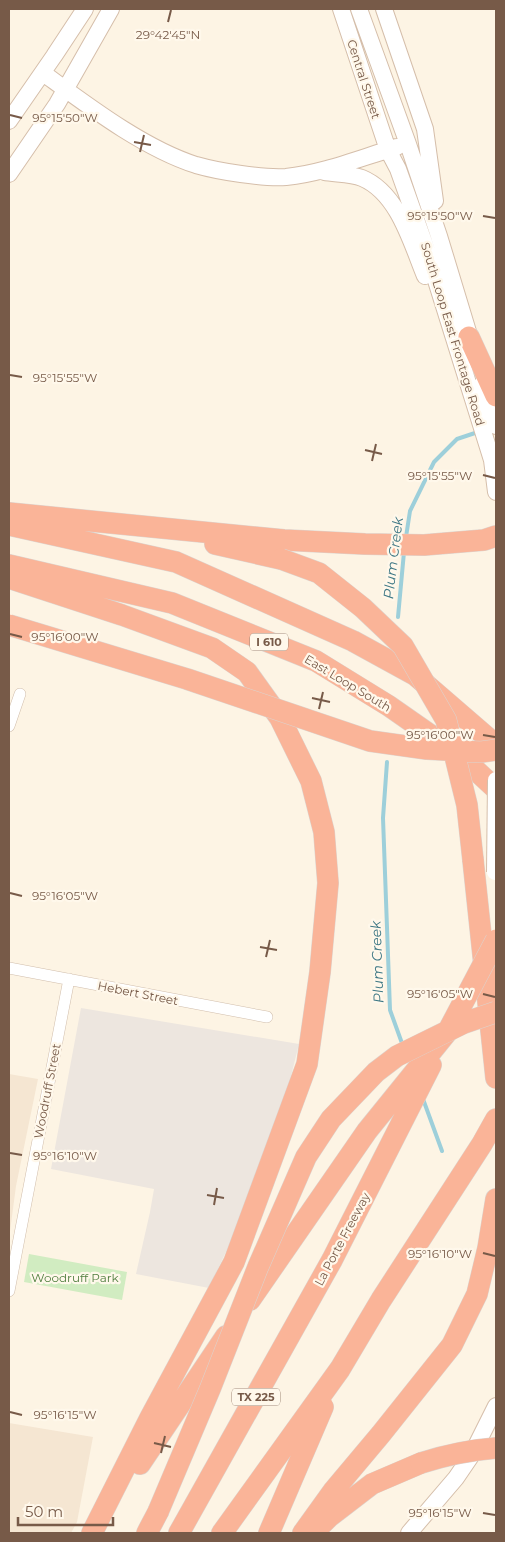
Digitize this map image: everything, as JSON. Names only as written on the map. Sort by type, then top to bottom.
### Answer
[{"type":"highway","points":[[469,337],[485,395]]},
{"type":"highway","points":[[9,512],[116,523],[282,549],[365,544],[424,544],[484,540],[496,536]]},
{"type":"highway","points":[[9,525],[176,562],[354,641],[414,675],[496,745]]},
{"type":"highway","points":[[282,549],[319,573],[363,608],[404,646],[446,720],[467,805],[496,1069]]},
{"type":"highway","name":"East Loop South","points":[[9,565],[172,603],[316,661],[432,736],[469,764],[496,789]]},
{"type":"highway","points":[[9,578],[122,615],[212,648],[247,672],[280,718],[311,781],[324,832],[328,883],[320,972],[307,1064],[234,1262],[150,1418],[93,1533]]},
{"type":"highway","points":[[9,625],[187,679],[370,741],[427,749],[481,752],[496,750]]},
{"type":"highway","name":"La Porte Freeway","points":[[179,1533],[332,1260],[496,940]]},
{"type":"highway","points":[[148,1533],[213,1380],[258,1267],[306,1157],[331,1119],[376,1072],[397,1056],[464,1023],[496,1012]]},
{"type":"highway","points":[[93,1533],[294,1235],[367,1131],[448,1031]]},
{"type":"highway","points":[[222,1533],[340,1369],[381,1300],[482,1144],[496,1119]]},
{"type":"highway","points":[[303,1533],[334,1490],[452,1345],[477,1294],[488,1248],[496,1199]]},
{"type":"highway","points":[[269,1533],[340,1369]]},
{"type":"highway","points":[[312,1533],[329,1516],[372,1484],[442,1456],[468,1450],[496,1448]]},
{"type":"main road","points":[[9,121],[85,9]]},
{"type":"main road","points":[[9,174],[57,104],[111,9]]},
{"type":"main road","name":"Central Street","points":[[341,9],[388,150]]},
{"type":"main road","name":"Central Street","points":[[359,9],[408,144]]},
{"type":"main road","points":[[384,9],[425,129],[439,236]]},
{"type":"main road","points":[[43,73],[136,137],[169,154],[195,164],[226,172],[285,177],[319,172],[408,144]]},
{"type":"main road","name":"South Loop East Frontage Road","points":[[408,144],[439,236],[469,337]]},
{"type":"main road","name":"South Loop East Frontage Road","points":[[388,150],[405,187],[451,326],[485,395],[496,426]]},
{"type":"main road","points":[[319,172],[362,178],[381,191],[400,213],[432,294],[451,326]]},
{"type":"main road","name":"South Loop East Frontage Road","points":[[485,395],[496,488]]},
{"type":"main road","points":[[496,780],[496,878]]},
{"type":"main road","points":[[409,1533],[456,1478],[471,1456],[496,1406]]},
{"type":"street","points":[[9,726],[20,694]]},
{"type":"street","name":"Hebert Street","points":[[9,968],[267,1017]]},
{"type":"street","name":"Woodruff Street","points":[[9,1291],[14,1234],[69,979]]},
{"type":"shaded area","points":[[81,1008],[299,1044],[280,1120],[246,1209],[209,1288],[136,1274],[154,1189],[51,1169]]},
{"type":"shaded area","points":[[9,1074],[38,1079],[16,1186],[9,1239]]},
{"type":"shaded area","points":[[9,1423],[93,1437],[77,1522],[71,1533],[9,1533]]},
{"type":"green space","name":"Woodruff Park","points":[[29,1254],[127,1272],[122,1300],[24,1282]]},
{"type":"waterway","name":"Plum Creek","points":[[406,537],[410,511],[434,462],[457,439],[478,432]]},
{"type":"waterway","name":"Plum Creek","points":[[398,617],[404,552]]},
{"type":"waterway","name":"Plum Creek","points":[[387,762],[383,818],[390,1010],[403,1046]]},
{"type":"waterway","name":"Plum Creek","points":[[423,1099],[442,1151]]}]
